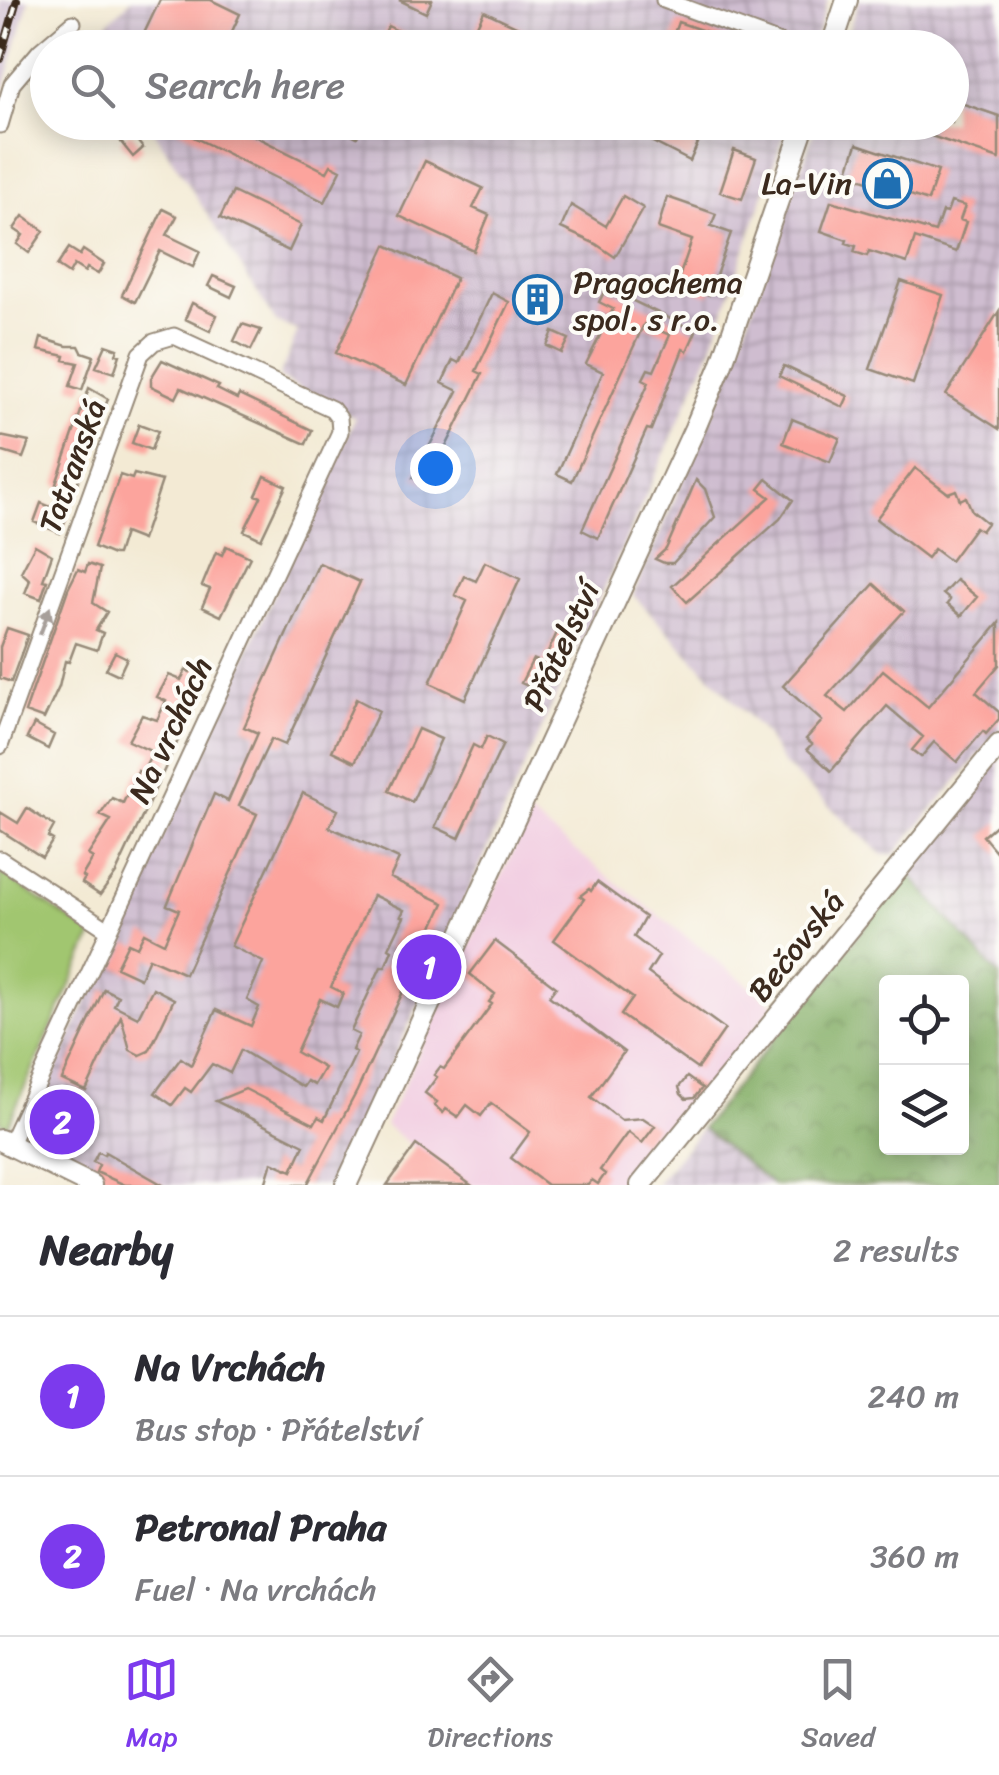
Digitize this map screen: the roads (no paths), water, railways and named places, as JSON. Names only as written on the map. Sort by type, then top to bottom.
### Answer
[{"type":"main road","points":[[837,30],[848,0]]},
{"type":"main road","name":"Přátelství","points":[[346,1185],[696,428],[799,140]]},
{"type":"main road","name":"Bečovská","points":[[641,1185],[999,746]]},
{"type":"main road","points":[[4,1143],[92,1185]]},
{"type":"street","points":[[664,0],[745,30]]},
{"type":"street","points":[[64,30],[73,22]]},
{"type":"street","points":[[0,125],[12,84],[30,63]]},
{"type":"street","name":"Na vrchách","points":[[4,1143],[340,432],[339,418],[332,409],[174,336]]},
{"type":"street","name":"Tatranská","points":[[0,746],[142,354],[154,342],[174,336]]},
{"type":"street","points":[[0,859],[107,928]]},
{"type":"railway","points":[[0,59],[17,0]]},
{"type":"place","name":"La-Vin","points":[[887,183]]},
{"type":"place","name":"Pragochema spol. s r.o.","points":[[538,300]]},
{"type":"place","name":"Na Vrchách","points":[[429,967]]},
{"type":"place","name":"Petronal Praha","points":[[62,1122]]}]
